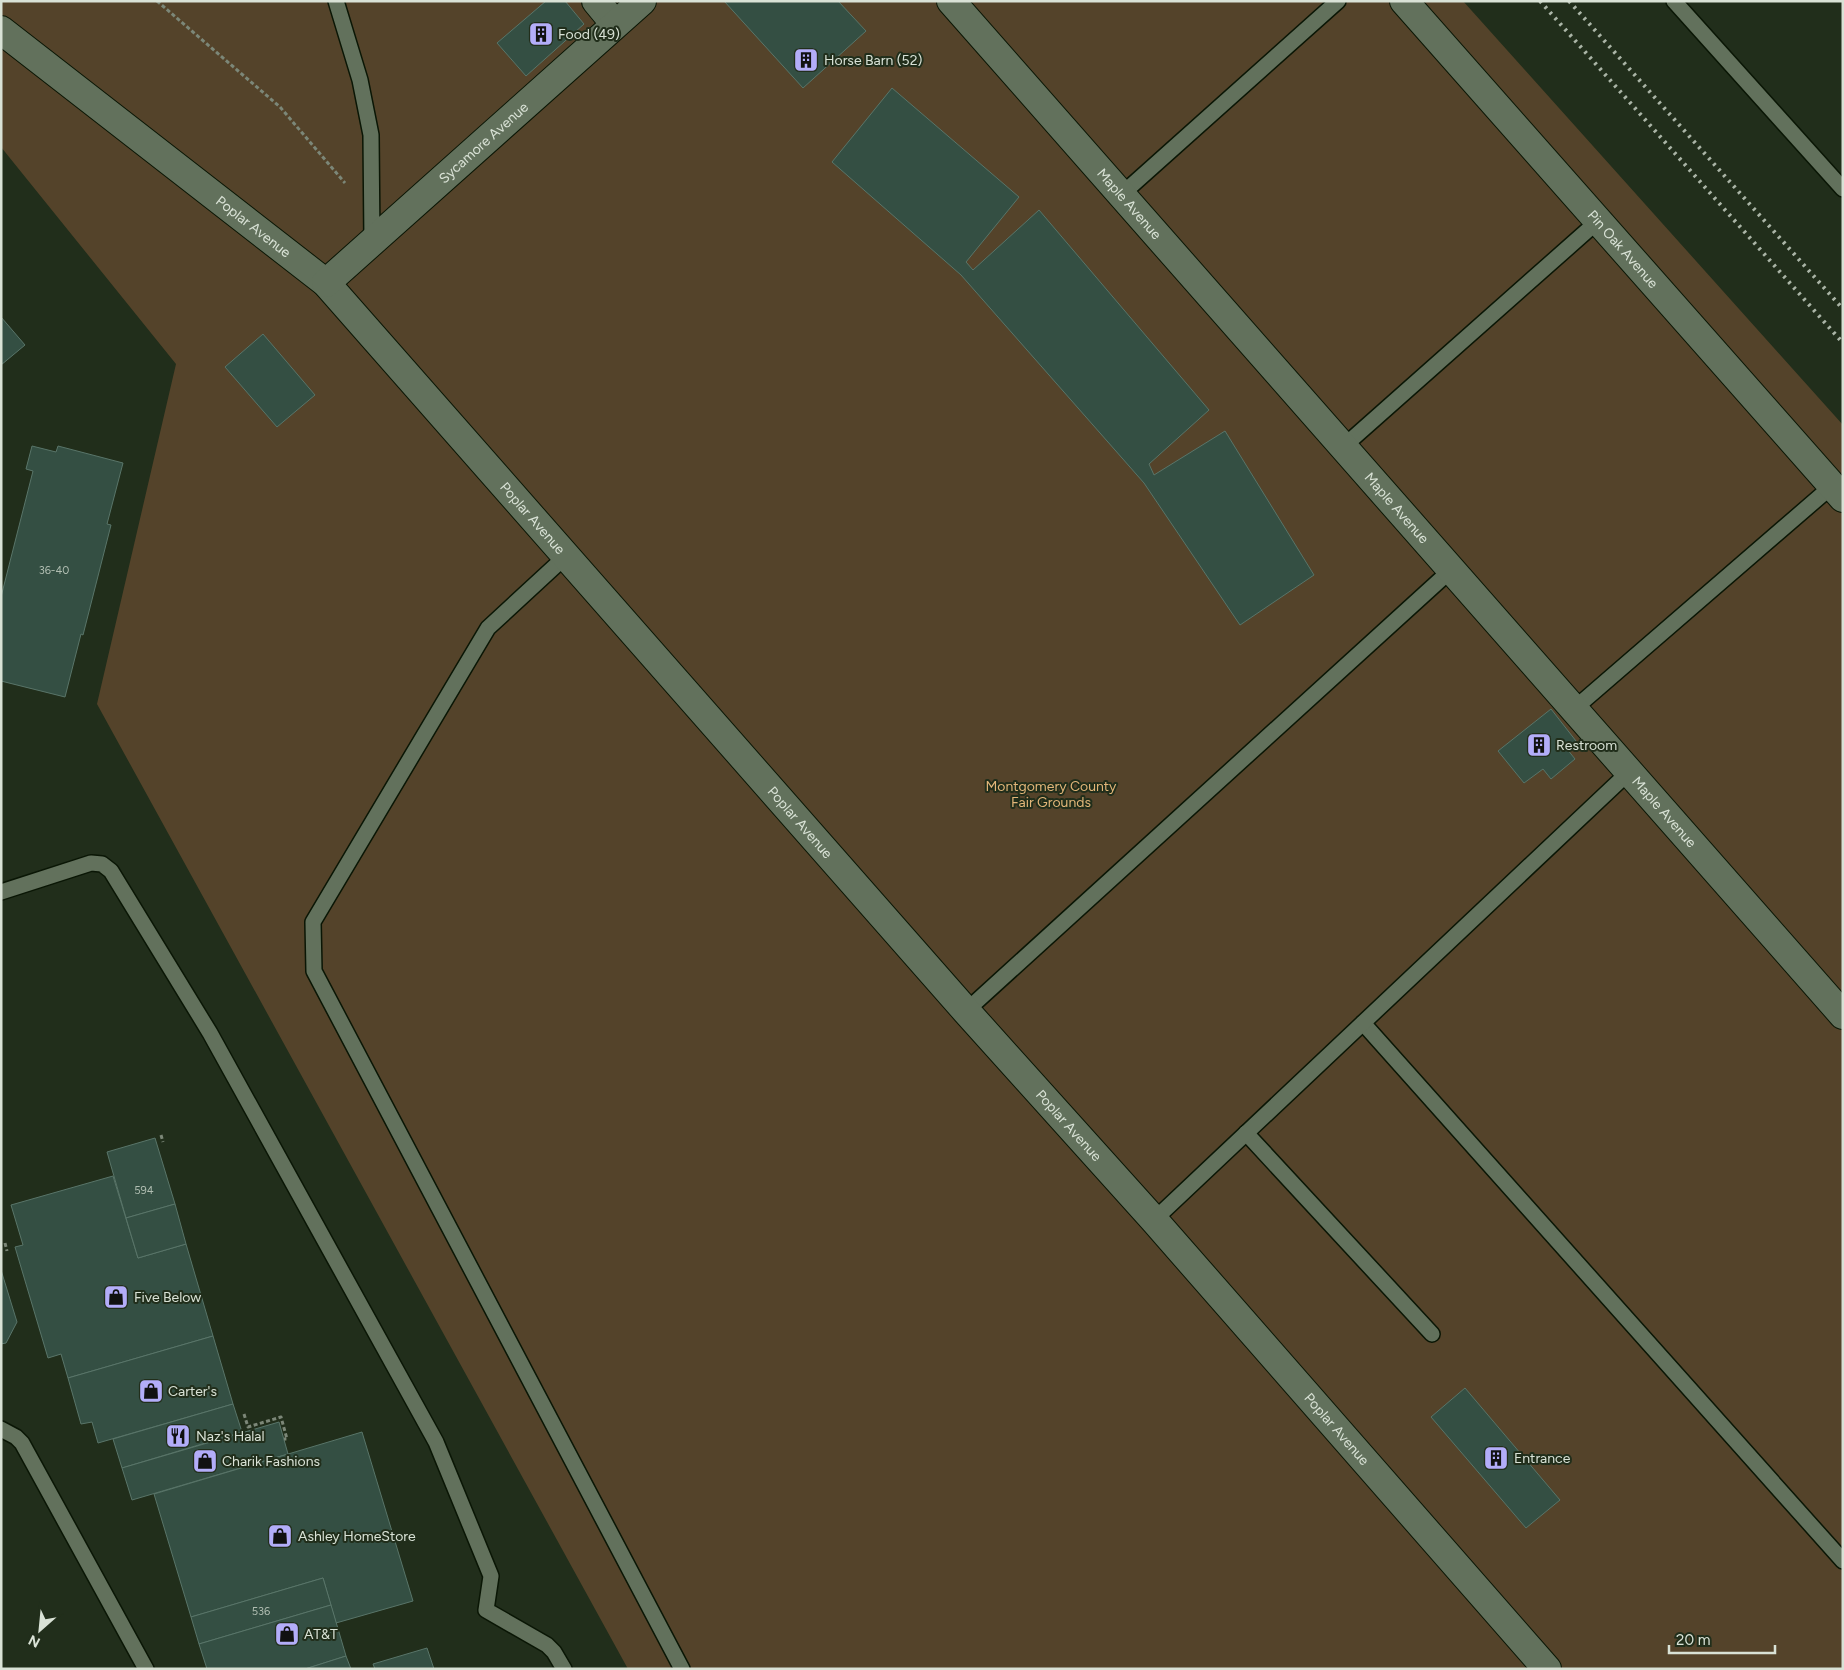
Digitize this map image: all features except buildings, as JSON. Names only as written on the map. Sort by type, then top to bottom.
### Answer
[{"type":"street","points":[[596,1],[616,24]]},
{"type":"street","name":"Sycamore Avenue","points":[[326,283],[642,1]]},
{"type":"street","name":"Maple Avenue","points":[[951,1],[1843,1015]]},
{"type":"street","name":"Pin Oak Avenue","points":[[1404,1],[1837,492]]},
{"type":"street","name":"Poplar Avenue","points":[[1,30],[326,283],[966,1011],[1154,1220],[1547,1669]]},
{"type":"lane","points":[[336,1],[360,80],[371,135],[372,242]]},
{"type":"lane","points":[[1121,195],[1338,1]]},
{"type":"lane","points":[[1674,1],[1843,189]]},
{"type":"lane","points":[[1343,447],[1598,221]]},
{"type":"lane","points":[[1574,709],[1837,492]]},
{"type":"lane","points":[[566,556],[488,628],[313,922],[314,971],[682,1669]]},
{"type":"lane","points":[[966,1011],[1451,570]]},
{"type":"lane","points":[[1154,1220],[1629,772]]},
{"type":"lane","points":[[1,892],[91,863],[102,864],[111,872],[210,1033],[436,1442],[491,1576],[486,1610],[547,1645],[554,1652],[564,1669]]},
{"type":"lane","points":[[1363,1023],[1843,1561]]},
{"type":"lane","points":[[1246,1133],[1432,1334]]},
{"type":"lane","points":[[1,1429],[16,1437],[22,1443],[146,1669]]},
{"type":"path","points":[[157,1],[280,107],[347,185]]},
{"type":"path","points":[[161,1135],[163,1142]]},
{"type":"path","points":[[5,1243],[7,1251]]},
{"type":"path","points":[[244,1414],[248,1427],[281,1417],[288,1439],[284,1440]]},
{"type":"green space","name":"Montgomery County Fair Grounds","points":[[1,1],[1463,1],[1843,425],[1843,1669],[628,1669],[97,704],[176,364],[1,147]]},
{"type":"railway","points":[[1540,1],[1843,343]]},
{"type":"railway","points":[[1569,1],[1843,309]]},
{"type":"place","name":"Food (49)","points":[[541,34]]},
{"type":"place","name":"Horse Barn (52)","points":[[806,60]]},
{"type":"place","name":"Restroom","points":[[1539,745]]},
{"type":"place","name":"Five Below","points":[[116,1297]]},
{"type":"place","name":"Carter's","points":[[151,1391]]},
{"type":"place","name":"Naz's Halal","points":[[178,1436]]},
{"type":"place","name":"Entrance","points":[[1496,1458]]},
{"type":"place","name":"Charik Fashions","points":[[205,1461]]},
{"type":"place","name":"Ashley HomeStore","points":[[280,1536]]},
{"type":"place","name":"AT&T","points":[[287,1634]]}]
